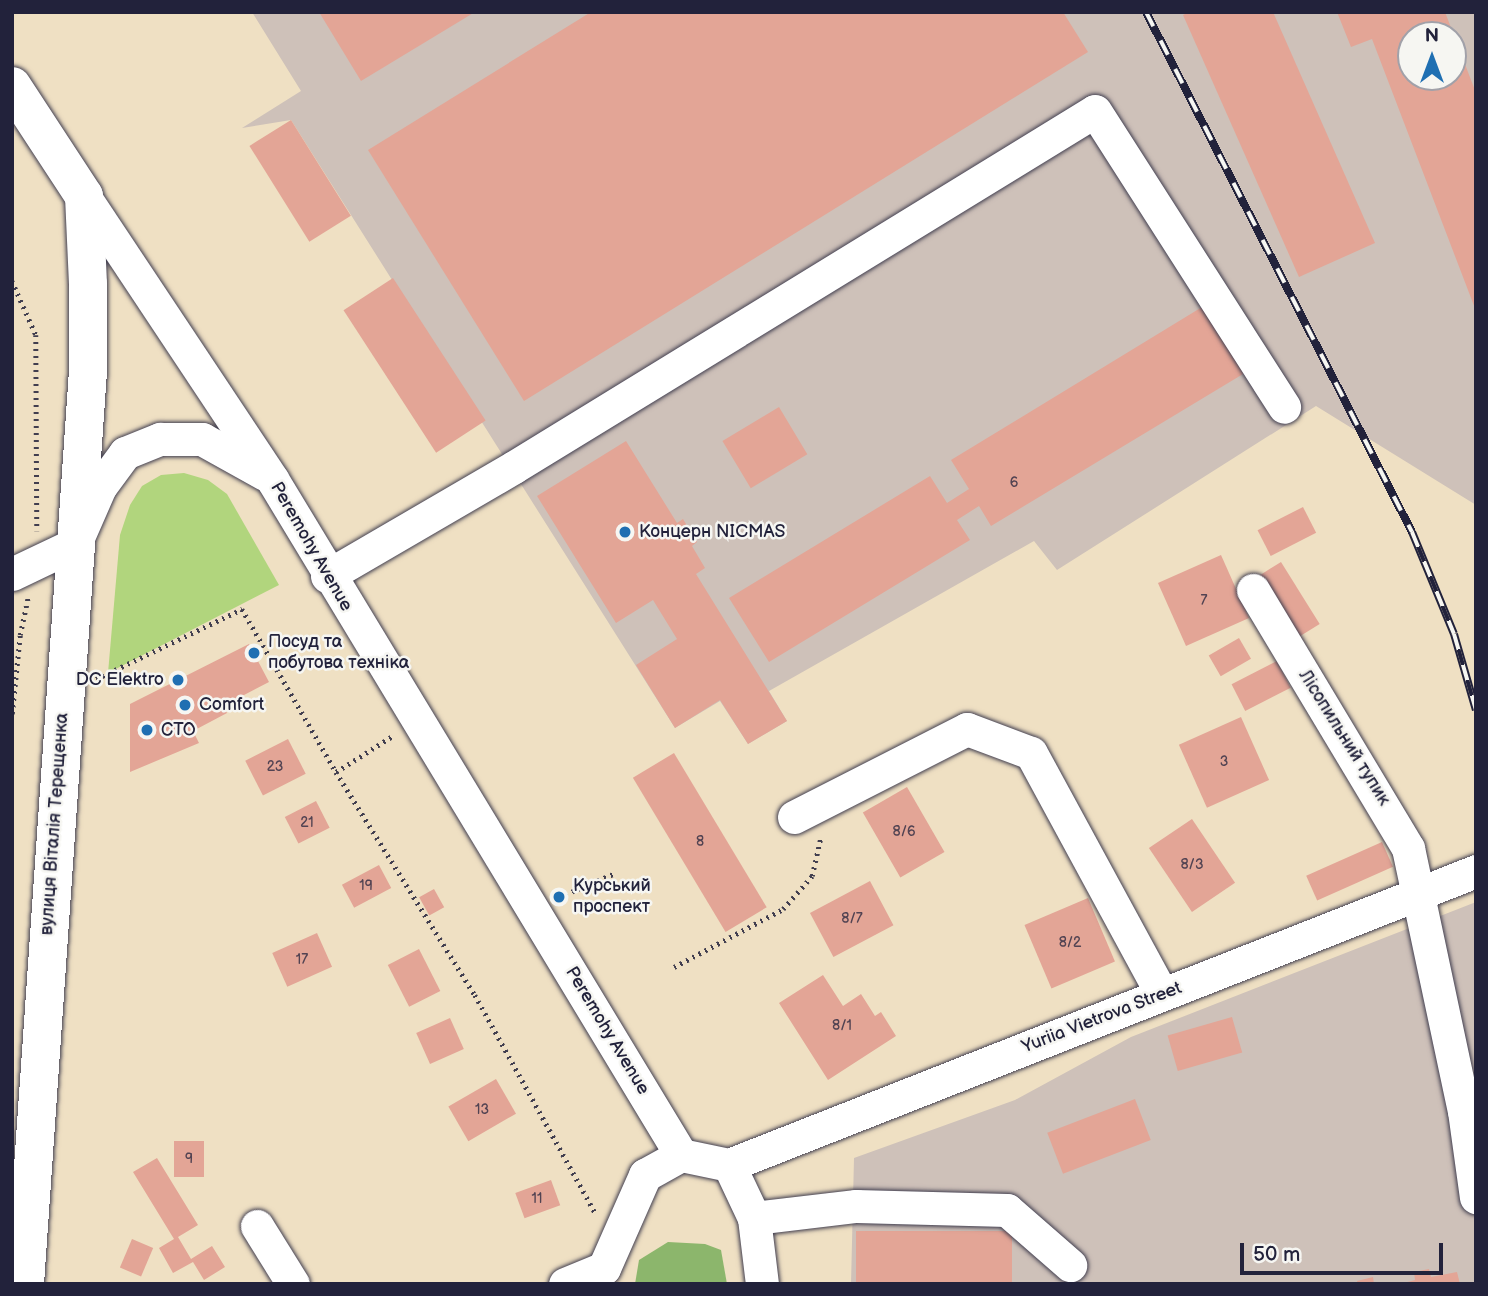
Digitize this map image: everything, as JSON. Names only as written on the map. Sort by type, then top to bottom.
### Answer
[{"type":"main road","name":"Peremohy Avenue","points":[[12,86],[84,196]]},
{"type":"main road","name":"вулиця Віталія Терещенка","points":[[26,1272],[88,371],[84,196]]},
{"type":"street","points":[[327,576],[526,460],[1095,111],[1284,407]]},
{"type":"street","name":"Peremohy Avenue","points":[[84,196],[272,479],[415,722],[535,909],[681,1155]]},
{"type":"street","points":[[24,569],[75,544],[100,487],[125,453],[160,439],[202,439],[272,479]]},
{"type":"street","name":"Лісопильний тупик","points":[[1253,590],[1392,815],[1408,848],[1420,893],[1476,1197]]},
{"type":"street","points":[[794,817],[967,729],[1031,754],[1162,994]]},
{"type":"street","name":"Yuriia Vietrova Street","points":[[729,1165],[1476,871]]},
{"type":"street","points":[[565,1284],[604,1268],[645,1175],[681,1155],[729,1165],[754,1218],[762,1284]]},
{"type":"street","points":[[754,1218],[856,1206],[1007,1210],[1070,1265]]},
{"type":"street","points":[[257,1226],[293,1284]]},
{"type":"path","points":[[12,714],[24,569]]},
{"type":"path","points":[[93,679],[104,679],[242,609],[336,772],[475,995],[595,1209],[597,1221]]},
{"type":"path","points":[[336,772],[415,722]]},
{"type":"path","points":[[674,967],[783,909],[812,876],[830,798]]},
{"type":"path","points":[[535,909],[613,874]]},
{"type":"shaded area","points":[[252,12],[1476,12],[1476,505],[1316,406],[1057,570],[1034,541],[769,691],[787,721],[748,744],[720,701],[675,728],[291,120],[242,128],[301,91]]},
{"type":"shaded area","points":[[1476,902],[1476,1284],[851,1284],[854,1158],[1015,1100],[1131,1037]]},
{"type":"green space","points":[[184,473],[208,480],[227,494],[279,585],[108,673],[120,535],[130,505],[142,486],[161,475]]},
{"type":"green space","points":[[668,1242],[705,1244],[721,1250],[727,1284],[635,1284],[639,1260]]},
{"type":"building","points":[[319,12],[475,12],[361,81]]},
{"type":"building","points":[[591,12],[1063,12],[1088,52],[524,401],[368,150]]},
{"type":"building","points":[[1189,12],[1273,12],[1375,243],[1299,277],[1183,15]]},
{"type":"building","points":[[1337,12],[1445,12],[1448,21],[1397,21],[1397,91],[1467,91],[1467,69],[1476,93],[1476,311],[1372,39],[1351,47]]},
{"type":"building","points":[[291,120],[351,216],[309,242],[249,146]]},
{"type":"building","points":[[393,278],[486,421],[436,453],[344,310]]},
{"type":"building","points":[[1207,304],[1248,371],[991,526],[979,506],[957,520],[970,540],[769,662],[729,598],[930,476],[947,503],[969,489],[951,460]]},
{"type":"building","points":[[779,407],[807,454],[751,488],[722,441]]},
{"type":"building","points":[[626,441],[677,523],[683,519],[697,542],[692,546],[705,568],[696,574],[787,721],[748,744],[720,700],[675,728],[636,665],[677,639],[653,600],[616,623],[537,496]]},
{"type":"building","points":[[1303,507],[1316,533],[1271,556],[1258,530]]},
{"type":"building","points":[[1221,555],[1249,618],[1186,646],[1158,583]]},
{"type":"building","points":[[1281,562],[1320,624],[1294,640],[1256,578]]},
{"type":"building","points":[[1239,638],[1251,659],[1221,676],[1209,656]]},
{"type":"building","points":[[249,644],[269,682],[223,706],[227,713],[193,731],[199,743],[130,772],[130,704]]},
{"type":"building","points":[[1277,661],[1291,688],[1245,711],[1232,684]]},
{"type":"building","points":[[1241,717],[1269,780],[1207,808],[1179,745]]},
{"type":"building","points":[[288,739],[306,774],[263,796],[245,761]]},
{"type":"building","points":[[674,753],[767,907],[726,932],[633,778]]},
{"type":"building","points":[[907,787],[945,852],[900,877],[863,812]]},
{"type":"building","points":[[316,801],[330,828],[298,844],[285,817]]},
{"type":"building","points":[[1192,819],[1235,883],[1192,912],[1149,848]]},
{"type":"building","points":[[1382,842],[1393,867],[1317,900],[1306,876]]},
{"type":"building","points":[[379,865],[391,888],[354,908],[342,885]]},
{"type":"building","points":[[870,881],[893,925],[833,957],[810,913]]},
{"type":"building","points":[[434,889],[444,907],[429,916],[419,897]]},
{"type":"building","points":[[1088,898],[1115,962],[1051,988],[1024,925]]},
{"type":"building","points":[[317,933],[332,967],[287,987],[272,953]]},
{"type":"building","points":[[419,949],[440,991],[409,1007],[388,965]]},
{"type":"building","points":[[823,975],[843,1006],[861,994],[875,1016],[881,1012],[896,1036],[828,1080],[779,1003]]},
{"type":"building","points":[[1232,1017],[1242,1053],[1178,1071],[1168,1035]]},
{"type":"building","points":[[450,1018],[464,1049],[430,1064],[416,1033]]},
{"type":"building","points":[[496,1079],[516,1114],[468,1141],[448,1106]]},
{"type":"building","points":[[1135,1099],[1151,1140],[1063,1174],[1047,1133]]},
{"type":"building","points":[[174,1141],[204,1141],[204,1177],[174,1177]]},
{"type":"building","points":[[157,1158],[198,1225],[178,1237],[191,1259],[212,1246],[225,1267],[204,1280],[193,1262],[173,1273],[159,1248],[174,1239],[133,1172]]},
{"type":"building","points":[[551,1180],[560,1205],[525,1218],[515,1193]]},
{"type":"building","points":[[856,1231],[1012,1231],[1012,1284],[856,1284]]},
{"type":"building","points":[[132,1239],[153,1248],[141,1277],[120,1268]]},
{"type":"building","points":[[1429,1269],[1431,1277],[1457,1272],[1460,1284],[1400,1284],[1415,1280],[1414,1272]]},
{"type":"building","points":[[1373,1277],[1374,1284],[1358,1284],[1357,1281]]},
{"type":"railway","points":[[1146,12],[1412,532],[1454,634],[1476,710]]},
{"type":"place","name":"Концерн NICMAS","points":[[625,532]]},
{"type":"place","name":"Посуд та побутова техніка","points":[[254,653]]},
{"type":"place","name":"DC Elektro","points":[[178,680]]},
{"type":"place","name":"Comfort","points":[[185,705]]},
{"type":"place","name":"СТО","points":[[147,730]]},
{"type":"place","name":"Курський проспект","points":[[559,897]]}]
